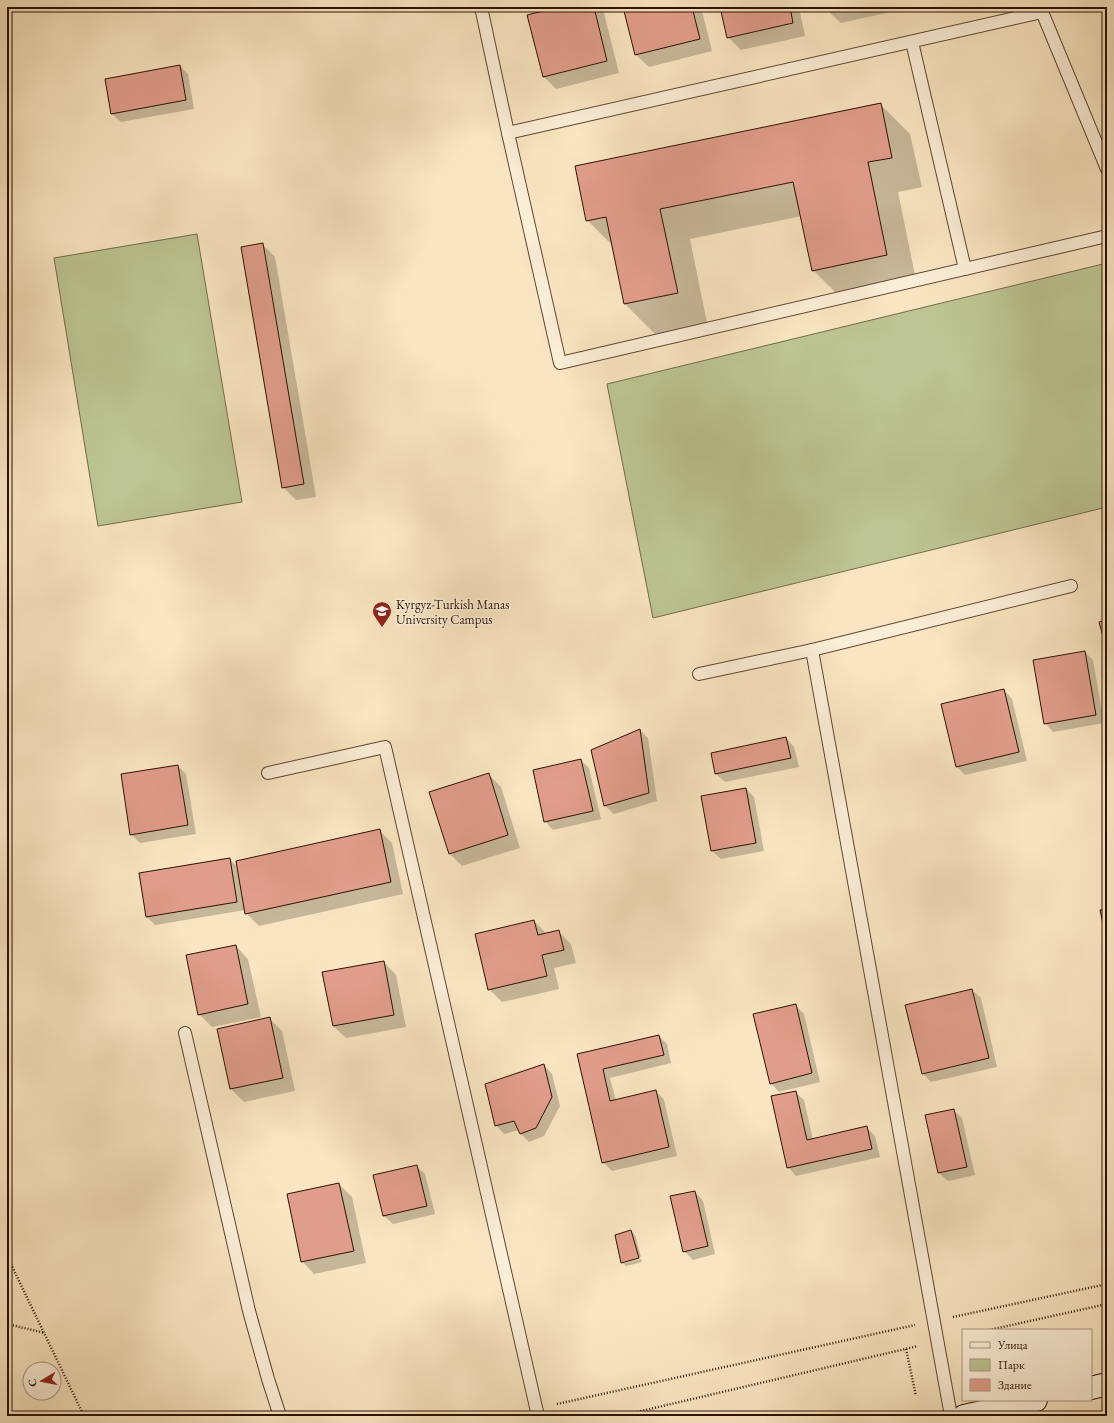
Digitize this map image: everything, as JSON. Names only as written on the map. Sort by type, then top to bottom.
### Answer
[{"type":"main road","points":[[1092,1388],[1107,1384]]},
{"type":"main road","points":[[964,1416],[1032,1401]]},
{"type":"lane","points":[[481,7],[560,362],[1107,236]]},
{"type":"lane","points":[[508,133],[912,42],[1041,10],[1107,169]]},
{"type":"lane","points":[[912,42],[965,269]]},
{"type":"lane","points":[[699,674],[812,650],[1071,586]]},
{"type":"lane","points":[[812,650],[951,1416]]},
{"type":"lane","points":[[268,773],[385,747],[537,1412]]},
{"type":"lane","points":[[185,1034],[249,1311],[280,1416]]},
{"type":"path","points":[[7,1256],[84,1416]]},
{"type":"path","points":[[501,1416],[537,1412],[933,1321],[1107,1284]]},
{"type":"path","points":[[994,1329],[1107,1304]]},
{"type":"path","points":[[7,1324],[45,1333]]},
{"type":"path","points":[[620,1416],[937,1342]]},
{"type":"path","points":[[906,1349],[916,1396]]},
{"type":"green space","points":[[197,234],[242,502],[98,526],[54,258]]},
{"type":"green space","points":[[1107,263],[1107,507],[653,618],[607,384]]},
{"type":"building","points":[[560,7],[594,7],[607,61],[543,77],[527,15]]},
{"type":"building","points":[[623,7],[692,7],[700,39],[635,55]]},
{"type":"building","points":[[720,7],[790,7],[793,23],[727,38]]},
{"type":"building","points":[[826,7],[846,7],[827,11]]},
{"type":"building","points":[[180,65],[186,100],[111,114],[105,79]]},
{"type":"building","points":[[881,103],[892,158],[868,162],[887,255],[812,271],[793,182],[660,209],[678,293],[624,304],[606,217],[586,221],[575,166]]},
{"type":"building","points":[[263,243],[304,484],[282,488],[241,247]]},
{"type":"building","points":[[1107,620],[1107,651],[1099,622]]},
{"type":"building","points":[[1085,651],[1096,715],[1044,724],[1033,660]]},
{"type":"building","points":[[1004,689],[1019,752],[956,767],[941,704]]},
{"type":"building","points":[[640,729],[649,793],[604,806],[591,750]]},
{"type":"building","points":[[786,737],[791,758],[715,774],[711,753]]},
{"type":"building","points":[[581,759],[593,811],[544,822],[533,770]]},
{"type":"building","points":[[178,765],[188,825],[130,835],[121,774]]},
{"type":"building","points":[[489,773],[508,835],[449,854],[429,792]]},
{"type":"building","points":[[746,788],[756,843],[711,851],[701,796]]},
{"type":"building","points":[[380,829],[391,882],[245,914],[236,861]]},
{"type":"building","points":[[230,858],[237,902],[146,917],[139,873]]},
{"type":"building","points":[[1107,909],[1107,923],[1103,924],[1100,910]]},
{"type":"building","points":[[534,920],[538,935],[559,930],[564,950],[542,955],[547,976],[488,990],[475,934]]},
{"type":"building","points":[[236,945],[248,1004],[198,1015],[186,955]]},
{"type":"building","points":[[384,961],[394,1015],[333,1026],[322,972]]},
{"type":"building","points":[[972,989],[989,1058],[922,1074],[905,1005]]},
{"type":"building","points":[[796,1004],[812,1073],[770,1084],[753,1014]]},
{"type":"building","points":[[270,1017],[283,1078],[230,1089],[217,1029]]},
{"type":"building","points":[[659,1035],[664,1055],[603,1069],[610,1101],[656,1090],[669,1147],[602,1163],[577,1054]]},
{"type":"building","points":[[544,1064],[552,1097],[536,1128],[520,1134],[514,1121],[495,1126],[485,1084]]},
{"type":"building","points":[[796,1091],[807,1140],[867,1126],[872,1149],[787,1168],[771,1096]]},
{"type":"building","points":[[954,1109],[967,1167],[938,1173],[925,1115]]},
{"type":"building","points":[[417,1165],[427,1206],[383,1216],[373,1175]]},
{"type":"building","points":[[339,1183],[354,1251],[301,1262],[287,1194]]},
{"type":"building","points":[[695,1191],[708,1246],[683,1252],[670,1196]]},
{"type":"building","points":[[631,1230],[639,1258],[621,1263],[615,1235]]},
{"type":"place","name":"Kyrgyz-Turkish Manas University Campus","points":[[382,628]]}]
